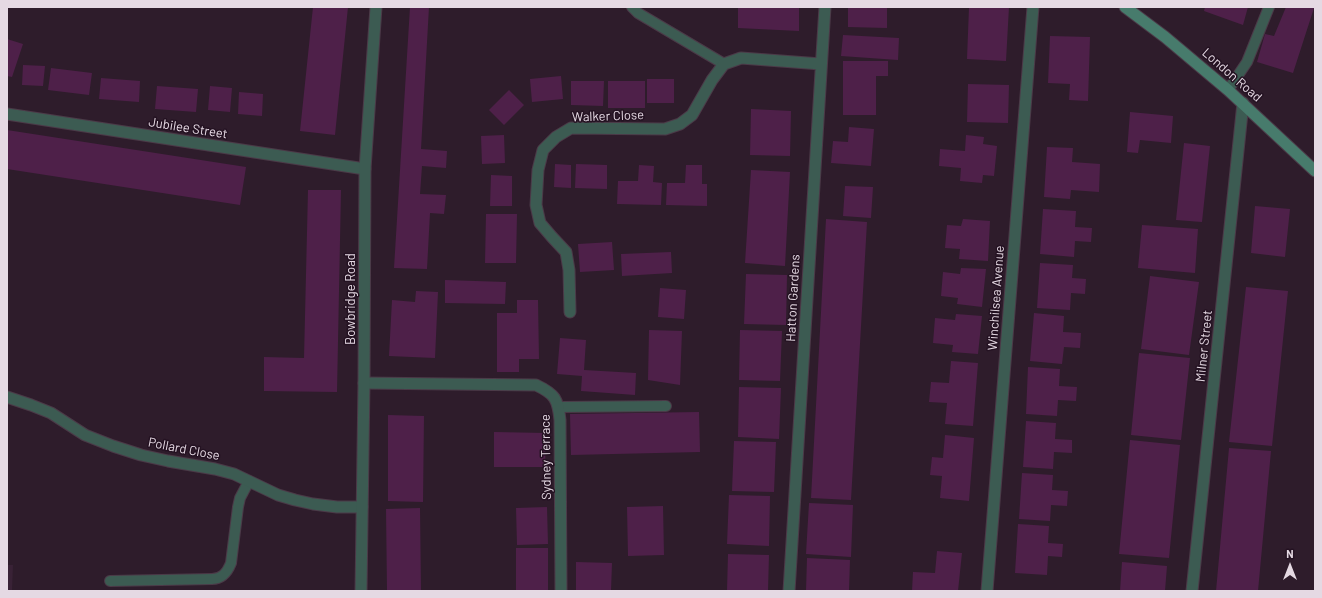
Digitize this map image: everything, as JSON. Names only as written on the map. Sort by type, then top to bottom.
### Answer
[{"type":"main road","name":"London Road","points":[[1125,7],[1165,36],[1228,90],[1315,171]]},
{"type":"street","name":"Bowbridge Road","points":[[361,591],[365,169],[376,7]]},
{"type":"street","name":"Hatton Gardens","points":[[789,591],[824,7]]},
{"type":"street","name":"Winchilsea Avenue","points":[[987,591],[1033,7]]},
{"type":"street","points":[[724,64],[741,58],[821,64]]},
{"type":"street","name":"Walker Close","points":[[570,312],[569,270],[566,252],[540,223],[536,205],[538,170],[543,150],[556,137],[571,128],[665,129],[680,124],[692,115],[712,80],[724,64]]},
{"type":"street","name":"Milner Street","points":[[1192,591],[1243,103]]},
{"type":"street","name":"Jubilee Street","points":[[7,114],[365,169]]},
{"type":"street","name":"Sydney Terrace","points":[[364,382],[536,385],[549,391],[559,407],[560,420],[561,591]]},
{"type":"street","name":"Pollard Close","points":[[7,397],[11,397],[51,414],[85,435],[141,455],[234,474],[278,495],[295,500],[338,507],[362,507]]},
{"type":"lane","points":[[632,7],[638,13],[724,64]]},
{"type":"lane","points":[[1228,90],[1247,62],[1269,7]]},
{"type":"lane","points":[[559,407],[666,406]]},
{"type":"lane","points":[[110,581],[212,579],[221,577],[229,569],[240,498],[249,481]]},
{"type":"shaded area","points":[[7,565],[13,565],[12,591],[7,591]]},
{"type":"building","points":[[313,7],[348,7],[335,135],[300,131]]},
{"type":"building","points":[[410,7],[429,7],[421,149],[447,151],[446,168],[422,166],[420,194],[446,195],[444,214],[430,213],[427,269],[394,268]]},
{"type":"building","points":[[738,7],[799,7],[799,31],[738,28]]},
{"type":"building","points":[[848,7],[887,7],[887,28],[848,27]]},
{"type":"building","points":[[969,7],[1009,7],[1006,61],[967,59]]},
{"type":"building","points":[[1205,7],[1248,7],[1243,25],[1204,11]]},
{"type":"building","points":[[1286,7],[1314,8],[1293,73],[1257,62],[1265,34],[1274,36]]},
{"type":"building","points":[[843,35],[899,38],[898,60],[841,56]]},
{"type":"building","points":[[1050,36],[1090,37],[1088,101],[1069,100],[1070,84],[1048,83]]},
{"type":"building","points":[[7,39],[23,44],[12,77],[7,76]]},
{"type":"building","points":[[843,61],[888,61],[888,76],[876,76],[876,115],[843,115]]},
{"type":"building","points":[[23,65],[45,66],[43,86],[22,85]]},
{"type":"building","points":[[51,68],[92,73],[89,95],[48,90]]},
{"type":"building","points":[[561,76],[563,99],[532,102],[530,79]]},
{"type":"building","points":[[101,78],[140,81],[139,102],[99,99]]},
{"type":"building","points":[[647,79],[674,79],[674,103],[647,103]]},
{"type":"building","points":[[571,81],[604,81],[603,106],[571,105]]},
{"type":"building","points":[[608,81],[645,81],[645,108],[608,108]]},
{"type":"building","points":[[968,84],[1009,85],[1008,123],[967,122]]},
{"type":"building","points":[[157,86],[198,89],[196,112],[155,109]]},
{"type":"building","points":[[210,86],[232,88],[230,112],[208,110]]},
{"type":"building","points":[[509,90],[524,105],[504,125],[489,110]]},
{"type":"building","points":[[239,92],[263,94],[262,116],[238,114]]},
{"type":"building","points":[[751,109],[791,111],[790,156],[750,155]]},
{"type":"building","points":[[1130,112],[1173,116],[1171,143],[1140,140],[1138,153],[1127,152]]},
{"type":"building","points":[[849,127],[874,129],[871,166],[831,163],[833,141],[848,142]]},
{"type":"building","points":[[7,130],[246,167],[240,205],[7,169]]},
{"type":"building","points":[[504,135],[505,163],[482,164],[481,136]]},
{"type":"building","points":[[966,135],[984,137],[983,144],[997,146],[994,176],[983,175],[982,183],[960,181],[961,168],[939,166],[940,149],[965,151]]},
{"type":"building","points":[[1184,143],[1210,146],[1202,222],[1176,220]]},
{"type":"building","points":[[1047,147],[1073,148],[1072,162],[1100,164],[1099,192],[1071,190],[1070,199],[1044,197]]},
{"type":"building","points":[[555,164],[571,165],[571,188],[554,187]]},
{"type":"building","points":[[576,164],[607,165],[607,189],[575,188]]},
{"type":"building","points":[[639,165],[654,166],[653,182],[662,183],[661,205],[617,204],[618,181],[638,181]]},
{"type":"building","points":[[686,165],[702,165],[702,184],[707,184],[707,206],[666,205],[667,183],[685,183]]},
{"type":"building","points":[[751,170],[790,172],[785,266],[745,263]]},
{"type":"building","points":[[491,175],[512,176],[512,206],[490,206]]},
{"type":"building","points":[[845,186],[873,187],[871,218],[843,216]]},
{"type":"building","points":[[308,190],[341,190],[337,392],[264,391],[264,357],[304,358]]},
{"type":"building","points":[[1255,206],[1290,209],[1285,257],[1251,253]]},
{"type":"building","points":[[1043,209],[1076,211],[1075,227],[1092,228],[1091,242],[1075,241],[1074,257],[1040,254]]},
{"type":"building","points":[[486,214],[517,214],[516,263],[485,263]]},
{"type":"building","points":[[826,219],[867,222],[851,500],[811,498]]},
{"type":"building","points":[[963,219],[990,221],[988,261],[959,259],[960,249],[945,248],[947,225],[961,226]]},
{"type":"building","points":[[1142,225],[1198,229],[1195,273],[1138,268]]},
{"type":"building","points":[[612,242],[614,270],[580,272],[578,244]]},
{"type":"building","points":[[671,252],[672,273],[622,276],[621,254]]},
{"type":"building","points":[[1040,263],[1073,265],[1072,278],[1086,279],[1085,294],[1071,293],[1070,310],[1037,308]]},
{"type":"building","points":[[961,268],[986,269],[982,307],[957,304],[958,298],[941,296],[943,272],[960,274]]},
{"type":"building","points":[[746,274],[787,275],[786,325],[744,324]]},
{"type":"building","points":[[1150,276],[1199,282],[1189,355],[1141,349]]},
{"type":"building","points":[[445,280],[506,282],[505,304],[445,303]]},
{"type":"building","points":[[1246,287],[1288,291],[1272,446],[1229,442]]},
{"type":"building","points":[[660,288],[686,290],[684,319],[658,317]]},
{"type":"building","points":[[416,291],[438,292],[435,358],[389,356],[392,300],[415,302]]},
{"type":"building","points":[[517,300],[538,300],[539,359],[519,359],[519,372],[497,372],[497,313],[517,313]]},
{"type":"building","points":[[1034,313],[1064,316],[1063,332],[1081,333],[1080,348],[1064,347],[1062,364],[1030,361]]},
{"type":"building","points":[[956,314],[982,316],[978,354],[952,352],[953,345],[933,343],[935,318],[955,320]]},
{"type":"building","points":[[649,330],[682,331],[680,385],[648,380]]},
{"type":"building","points":[[740,330],[782,331],[780,381],[739,380]]},
{"type":"building","points":[[560,338],[586,340],[584,370],[636,373],[635,395],[581,391],[582,376],[557,374]]},
{"type":"building","points":[[1139,353],[1190,358],[1181,440],[1131,435]]},
{"type":"building","points":[[951,361],[978,363],[973,426],[945,424],[947,403],[929,402],[931,382],[949,383]]},
{"type":"building","points":[[1028,367],[1060,369],[1059,386],[1077,387],[1076,401],[1058,400],[1057,416],[1026,414]]},
{"type":"building","points":[[739,387],[781,388],[779,439],[738,437]]},
{"type":"building","points":[[699,412],[700,452],[571,455],[570,414]]},
{"type":"building","points":[[388,415],[424,416],[423,502],[388,501]]},
{"type":"building","points":[[1026,421],[1056,423],[1055,439],[1072,440],[1072,453],[1054,452],[1053,469],[1023,467]]},
{"type":"building","points":[[494,432],[546,433],[545,467],[494,467]]},
{"type":"building","points":[[945,435],[974,438],[969,501],[940,498],[942,476],[930,475],[932,457],[943,458]]},
{"type":"building","points":[[1130,440],[1180,445],[1169,558],[1119,554]]},
{"type":"building","points":[[734,441],[776,442],[774,492],[732,491]]},
{"type":"building","points":[[1229,448],[1271,451],[1258,591],[1216,591]]},
{"type":"building","points":[[1022,473],[1053,475],[1052,490],[1068,491],[1067,506],[1051,505],[1050,521],[1019,519]]},
{"type":"building","points":[[729,495],[770,496],[769,546],[727,544]]},
{"type":"building","points":[[809,503],[853,505],[851,557],[806,554]]},
{"type":"building","points":[[663,506],[664,555],[628,556],[627,507]]},
{"type":"building","points":[[547,507],[548,544],[517,545],[516,508]]},
{"type":"building","points":[[420,508],[421,591],[387,591],[386,509]]},
{"type":"building","points":[[1018,524],[1049,526],[1048,543],[1063,544],[1062,557],[1048,556],[1047,575],[1015,573]]},
{"type":"building","points":[[516,548],[548,548],[548,591],[516,591]]},
{"type":"building","points":[[937,551],[962,553],[958,591],[912,591],[913,572],[935,573]]},
{"type":"building","points":[[728,554],[769,555],[768,591],[727,591]]},
{"type":"building","points":[[807,558],[850,560],[849,591],[806,591]]},
{"type":"building","points":[[576,562],[612,563],[611,591],[576,591]]},
{"type":"building","points":[[1122,562],[1167,566],[1165,591],[1120,591]]}]
